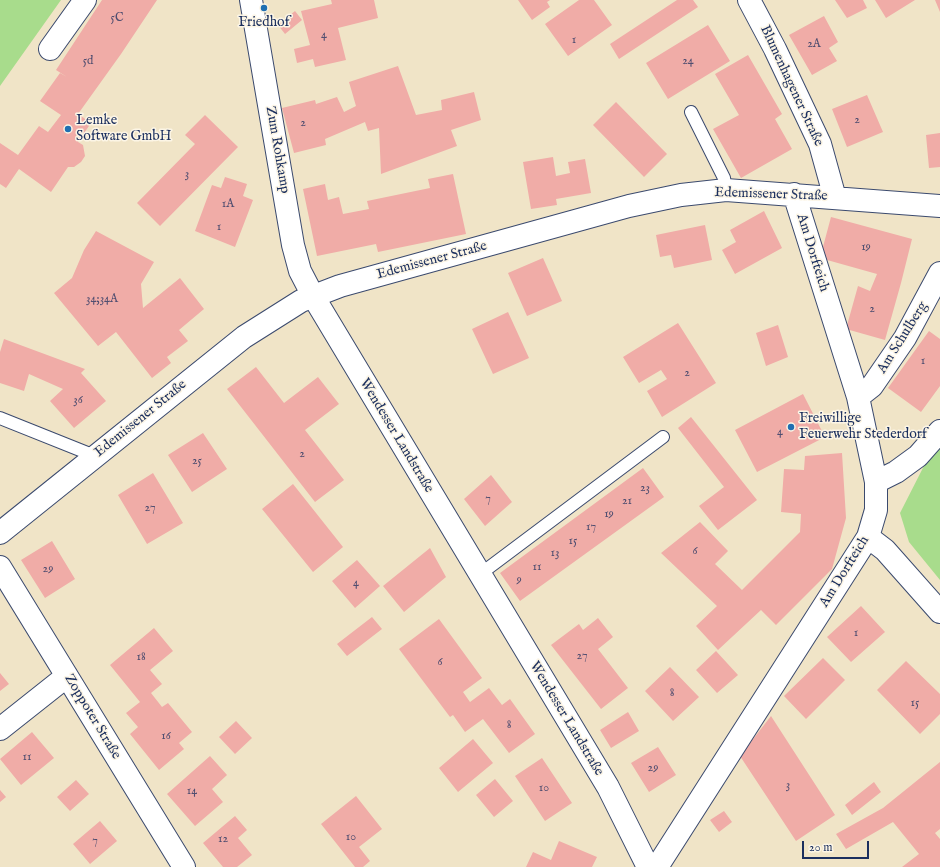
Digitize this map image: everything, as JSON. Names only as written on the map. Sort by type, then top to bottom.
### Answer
[{"type":"street","points":[[50,49],[85,0]]},
{"type":"street","name":"Zum Rohkamp","points":[[250,0],[293,244],[300,271],[313,296]]},
{"type":"street","name":"Blumenhagener Straße","points":[[749,0],[775,49],[820,144],[834,198]]},
{"type":"street","name":"Edemissener Straße","points":[[1,531],[244,337],[275,316],[301,301],[340,286],[629,206],[682,195],[726,190],[940,206]]},
{"type":"street","name":"Am Dorfteich","points":[[657,867],[868,537],[876,510],[876,482],[858,397],[794,194]]},
{"type":"street","name":"Am Schulberg","points":[[858,397],[872,386],[906,338],[940,273]]},
{"type":"street","name":"Wendesser Landstraße","points":[[313,296],[479,575],[608,787],[648,867]]},
{"type":"street","points":[[876,482],[896,472],[918,456],[940,431]]},
{"type":"street","points":[[868,537],[885,550],[940,612]]},
{"type":"street","name":"Zoppoter Straße","points":[[0,567],[184,867]]},
{"type":"street","points":[[0,729],[67,676]]},
{"type":"lane","points":[[691,112],[724,178],[726,190]]},
{"type":"lane","points":[[0,418],[95,456]]},
{"type":"lane","points":[[479,575],[663,437]]},
{"type":"green space","points":[[0,0],[61,0],[0,86]]},
{"type":"green space","points":[[940,447],[940,580],[909,542],[900,513],[927,460]]},
{"type":"building","points":[[102,0],[157,0],[78,114],[91,123],[78,142],[83,145],[85,156],[81,162],[74,167],[68,167],[51,192],[19,169],[6,188],[0,184],[0,143],[18,155],[39,126],[48,132],[61,115],[40,101],[60,73],[67,77],[56,70]]},
{"type":"building","points":[[331,0],[374,0],[378,18],[338,28],[346,60],[315,67],[313,59],[297,63],[294,49],[310,45],[301,11],[332,4]]},
{"type":"building","points":[[518,0],[550,0],[547,2],[550,7],[532,20]]},
{"type":"building","points":[[579,0],[594,0],[612,25],[568,56],[545,24]]},
{"type":"building","points":[[677,0],[693,0],[698,7],[619,59],[610,44]]},
{"type":"building","points":[[835,0],[863,0],[867,8],[847,18]]},
{"type":"building","points":[[875,0],[915,0],[886,18]]},
{"type":"building","points":[[935,0],[940,0],[940,12]]},
{"type":"building","points":[[295,11],[302,20],[285,34],[278,25]]},
{"type":"building","points":[[824,16],[838,42],[829,48],[837,61],[812,75],[789,35]]},
{"type":"building","points":[[708,25],[730,61],[668,99],[646,63]]},
{"type":"building","points":[[748,55],[782,114],[775,119],[792,149],[741,178],[713,129],[739,115],[715,74]]},
{"type":"building","points":[[398,66],[416,115],[442,110],[441,100],[474,92],[481,120],[451,130],[457,146],[381,174],[379,128],[368,131],[365,122],[325,139],[326,145],[294,153],[282,108],[315,100],[316,104],[337,97],[344,112],[356,106],[349,82]]},
{"type":"building","points":[[867,95],[883,132],[847,147],[832,109]]},
{"type":"building","points":[[616,102],[667,154],[644,177],[593,125]]},
{"type":"building","points":[[205,115],[238,147],[160,226],[137,203],[195,144],[185,135]]},
{"type":"building","points":[[940,133],[940,167],[929,168],[926,135]]},
{"type":"building","points":[[553,157],[556,176],[570,173],[568,162],[585,159],[591,193],[556,199],[557,205],[531,209],[523,162]]},
{"type":"building","points":[[453,174],[466,234],[378,252],[376,244],[317,256],[303,189],[325,184],[328,200],[339,197],[343,214],[369,209],[367,201],[430,188],[428,179]]},
{"type":"building","points":[[225,177],[247,184],[243,196],[253,200],[235,247],[195,231],[212,185],[221,188]]},
{"type":"building","points":[[764,211],[782,248],[735,274],[722,250],[736,242],[730,230]]},
{"type":"building","points":[[831,217],[912,239],[885,340],[846,329],[858,286],[870,291],[877,274],[820,258]]},
{"type":"building","points":[[705,225],[712,260],[674,268],[671,255],[660,257],[656,235]]},
{"type":"building","points":[[96,231],[154,262],[141,284],[143,308],[180,278],[204,309],[179,330],[188,341],[167,357],[171,363],[152,378],[116,332],[98,346],[54,293],[72,278],[84,250]]},
{"type":"building","points":[[543,258],[562,301],[527,316],[508,273]]},
{"type":"building","points":[[508,312],[529,358],[493,374],[472,329]]},
{"type":"building","points":[[678,323],[716,383],[662,417],[647,391],[667,379],[661,370],[639,383],[623,357]]},
{"type":"building","points":[[778,325],[788,357],[766,366],[756,333]]},
{"type":"building","points":[[929,331],[940,339],[940,386],[921,412],[888,388]]},
{"type":"building","points":[[4,339],[85,369],[81,373],[106,401],[74,428],[50,401],[63,389],[29,374],[24,391],[0,383],[0,352]]},
{"type":"building","points":[[256,367],[284,403],[318,377],[339,404],[305,430],[344,480],[315,502],[227,389]]},
{"type":"building","points":[[803,394],[825,437],[757,472],[735,430]]},
{"type":"building","points":[[691,417],[757,500],[718,530],[699,506],[724,487],[678,428]]},
{"type":"building","points":[[203,433],[227,469],[192,492],[168,455]]},
{"type":"building","points":[[842,453],[846,518],[832,569],[776,625],[761,610],[718,650],[696,626],[717,606],[661,553],[700,522],[728,551],[715,564],[742,590],[800,532],[801,514],[781,512],[784,469],[804,470],[805,456]]},
{"type":"building","points":[[643,468],[664,497],[520,601],[500,573]]},
{"type":"building","points":[[153,473],[183,523],[147,544],[118,495]]},
{"type":"building","points":[[491,475],[512,502],[485,526],[464,499]]},
{"type":"building","points":[[293,484],[343,547],[313,572],[262,509]]},
{"type":"building","points":[[52,541],[75,579],[45,598],[21,560]]},
{"type":"building","points":[[430,548],[446,577],[404,612],[383,586]]},
{"type":"building","points":[[357,560],[380,586],[355,608],[332,581]]},
{"type":"building","points":[[861,606],[885,632],[851,662],[827,637]]},
{"type":"building","points":[[372,617],[382,629],[347,656],[337,644]]},
{"type":"building","points":[[598,618],[613,637],[598,649],[628,688],[601,709],[551,645],[579,624],[583,630]]},
{"type":"building","points":[[439,619],[482,678],[463,692],[470,702],[489,688],[502,705],[510,699],[535,734],[509,753],[483,719],[465,732],[453,715],[450,717],[399,649]]},
{"type":"building","points":[[154,628],[173,651],[150,670],[162,684],[151,693],[162,707],[168,703],[192,732],[179,743],[184,749],[159,770],[130,734],[138,727],[126,713],[140,702],[110,665]]},
{"type":"building","points":[[716,651],[738,675],[717,693],[696,670]]},
{"type":"building","points":[[823,658],[845,680],[806,719],[784,696]]},
{"type":"building","points":[[906,661],[940,694],[940,714],[920,734],[877,690]]},
{"type":"building","points":[[670,667],[699,697],[673,721],[645,691]]},
{"type":"building","points":[[0,673],[9,684],[0,691]]},
{"type":"building","points":[[628,712],[639,731],[611,748],[600,730]]},
{"type":"building","points":[[771,716],[835,815],[796,841],[740,756]]},
{"type":"building","points":[[236,721],[252,738],[235,754],[219,737]]},
{"type":"building","points":[[32,732],[54,758],[21,785],[0,759]]},
{"type":"building","points":[[473,739],[493,763],[458,792],[439,768]]},
{"type":"building","points":[[658,747],[676,775],[649,792],[631,763]]},
{"type":"building","points":[[210,756],[227,775],[212,789],[223,802],[195,826],[167,794]]},
{"type":"building","points":[[542,758],[572,803],[545,821],[515,776]]},
{"type":"building","points":[[940,762],[940,829],[935,833],[940,839],[940,867],[902,867],[919,854],[893,822],[846,849],[836,834],[883,808]]},
{"type":"building","points":[[495,779],[513,801],[494,817],[476,795]]},
{"type":"building","points":[[76,780],[89,794],[70,811],[57,797]]},
{"type":"building","points":[[874,782],[881,792],[852,815],[845,805]]},
{"type":"building","points":[[0,790],[6,797],[0,802]]},
{"type":"building","points":[[356,796],[382,829],[359,847],[370,861],[363,867],[355,867],[321,824]]},
{"type":"building","points":[[724,811],[732,822],[719,832],[710,820]]},
{"type":"building","points":[[235,816],[247,830],[238,838],[252,855],[237,867],[223,867],[203,843]]},
{"type":"building","points":[[100,821],[117,841],[90,864],[73,844]]},
{"type":"building","points":[[559,841],[597,857],[592,867],[526,867],[533,852],[551,860]]},
{"type":"place","name":"Friedhof","points":[[264,8]]},
{"type":"place","name":"Lemke Software GmbH","points":[[68,129]]},
{"type":"place","name":"Freiwillige Feuerwehr Stederdorf","points":[[791,427]]}]
